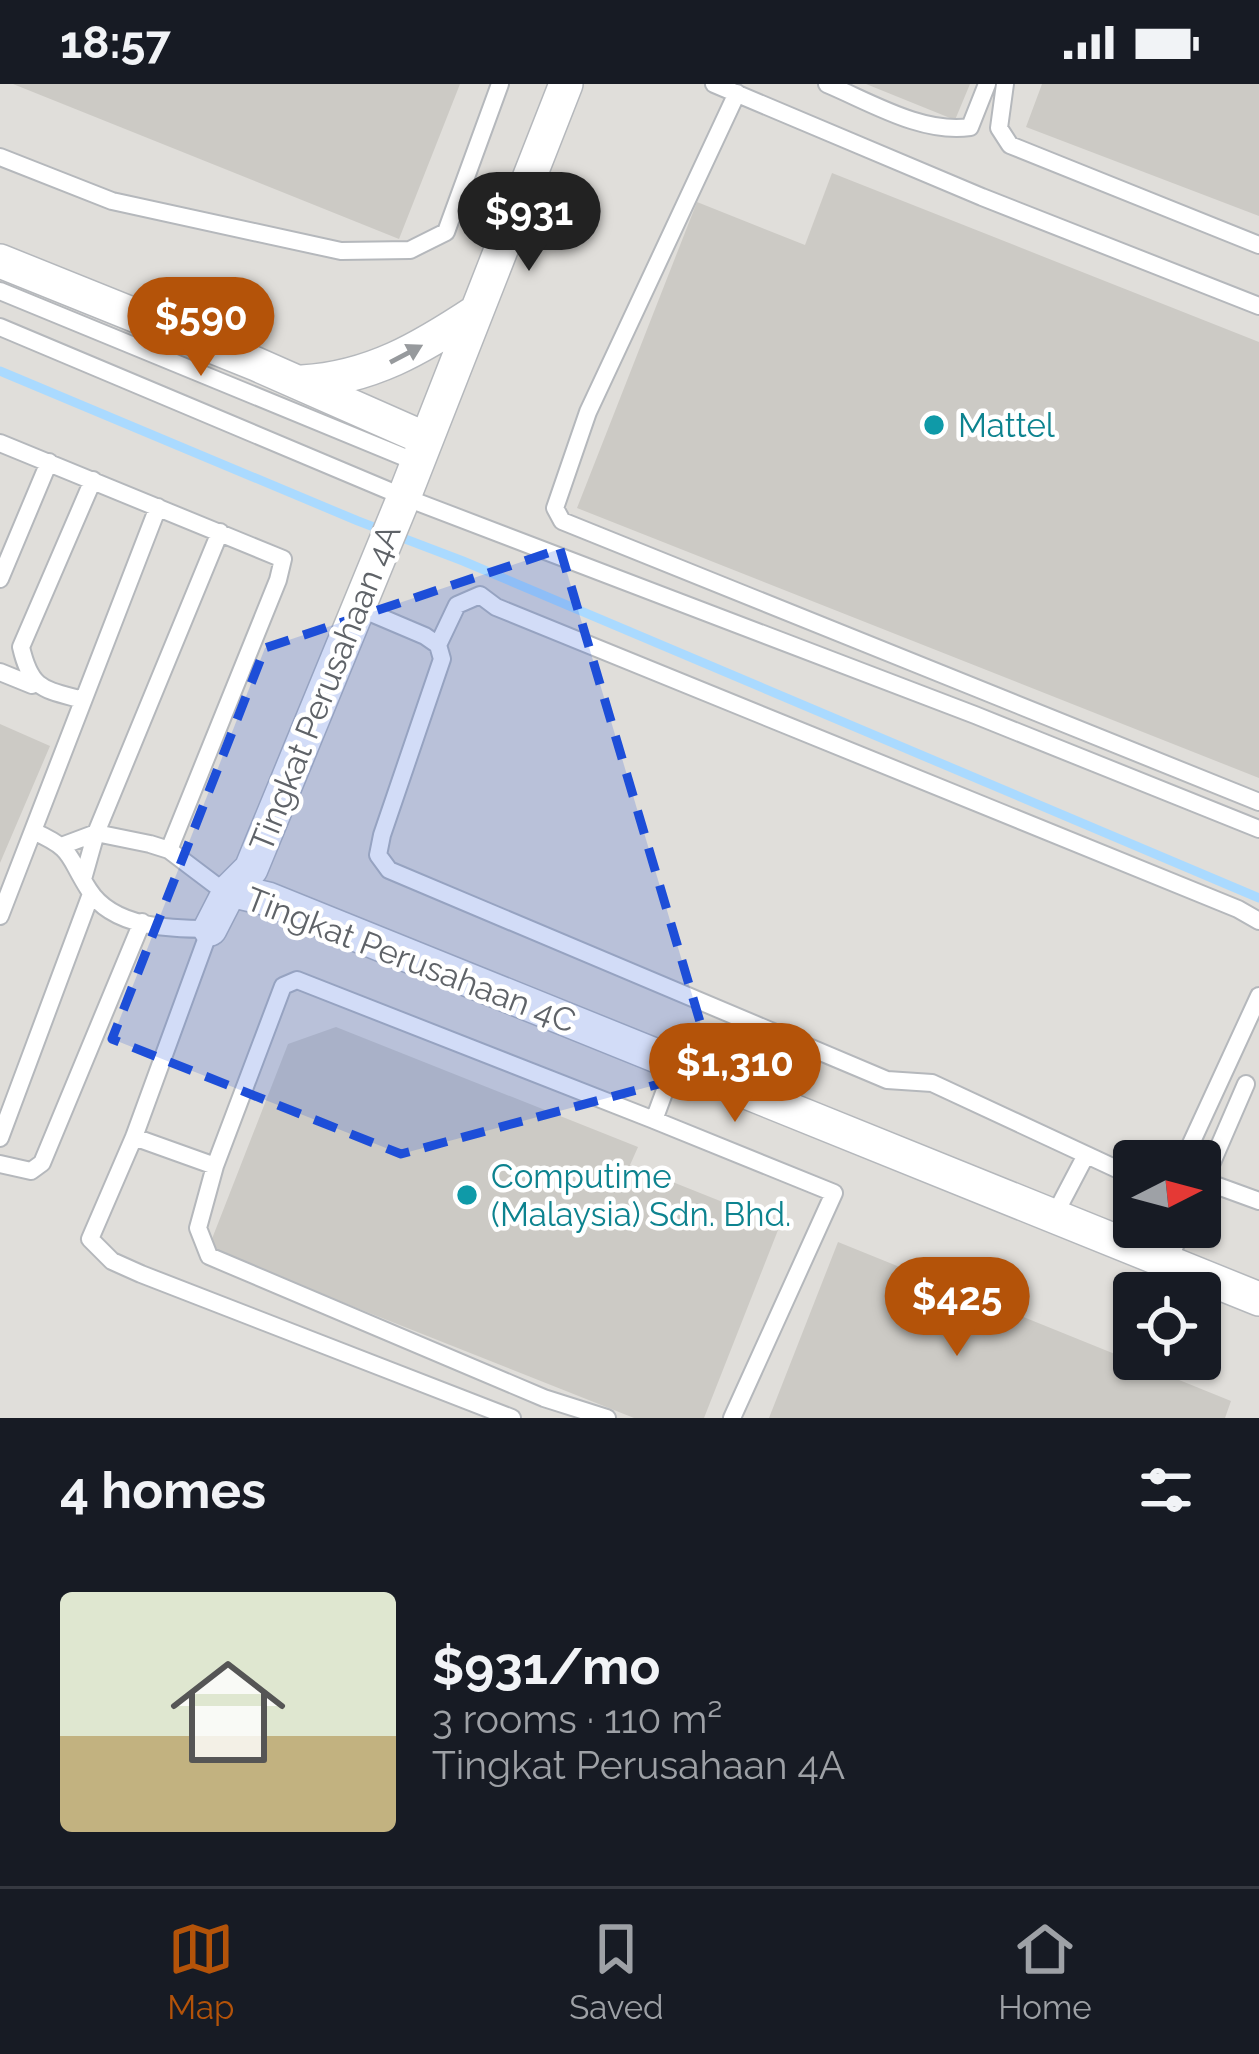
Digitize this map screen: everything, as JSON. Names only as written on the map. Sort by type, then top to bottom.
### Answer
[{"type":"street","name":"Tingkat Perusahaan 4A","points":[[210,929],[230,890],[251,869],[566,84]]},
{"type":"street","points":[[0,261],[303,382],[346,378],[393,362],[477,311]]},
{"type":"street","points":[[256,364],[421,450]]},
{"type":"street","name":"Tingkat Perusahaan 4C","points":[[230,890],[268,899],[1259,1299]]},
{"type":"lane","points":[[0,157],[112,201],[204,223],[341,251],[410,250],[446,232],[500,84]]},
{"type":"lane","points":[[714,84],[1259,306]]},
{"type":"lane","points":[[827,84],[927,125],[952,130],[970,127],[987,84]]},
{"type":"lane","points":[[1005,84],[999,128],[1010,145],[1259,245]]},
{"type":"lane","points":[[736,93],[588,412],[555,508],[562,521],[1259,802]]},
{"type":"lane","points":[[0,291],[421,450]]},
{"type":"lane","points":[[0,327],[404,497],[1259,829]]},
{"type":"lane","points":[[0,442],[283,559],[169,850]]},
{"type":"lane","points":[[0,579],[49,462]]},
{"type":"lane","points":[[44,690],[27,675],[21,647],[93,480]]},
{"type":"lane","points":[[0,916],[158,507]]},
{"type":"lane","points":[[0,1138],[87,886],[96,832],[220,532]]},
{"type":"lane","points":[[1113,1167],[932,1083],[887,1080],[389,870],[378,855],[382,835],[442,659],[439,645],[458,605],[480,595],[496,607],[1259,921]]},
{"type":"lane","points":[[359,608],[439,645]]},
{"type":"lane","points":[[0,672],[83,700]]},
{"type":"lane","points":[[33,831],[64,845],[87,886],[129,920],[210,929],[134,1137],[90,1239],[112,1261],[512,1418]]},
{"type":"lane","points":[[64,845],[96,832],[169,850],[214,884],[230,890]]},
{"type":"lane","points":[[0,1164],[31,1171],[42,1162],[142,922]]},
{"type":"lane","points":[[607,1418],[544,1398],[209,1256],[198,1228],[215,1166],[283,986],[297,980],[834,1193],[732,1418]]},
{"type":"lane","points":[[1195,1140],[1252,1031],[1259,996]]},
{"type":"lane","points":[[654,1120],[675,1063]]},
{"type":"lane","points":[[1221,1141],[1246,1084]]},
{"type":"lane","points":[[134,1137],[215,1166]]},
{"type":"lane","points":[[1054,1216],[1086,1155]]},
{"type":"lane","points":[[1221,1190],[1259,1201]]},
{"type":"lane","points":[[1168,1262],[1174,1248]]},
{"type":"highlighted area","points":[[560,549],[714,1069],[401,1154],[112,1039],[265,648]]},
{"type":"shaded area","points":[[0,84],[1259,84],[1259,1418],[0,1418]]},
{"type":"building","points":[[13,84],[460,84],[399,239]]},
{"type":"building","points":[[866,84],[970,84],[955,120]]},
{"type":"building","points":[[1042,84],[1259,84],[1259,216],[1026,127]]},
{"type":"building","name":"Mattel","points":[[832,173],[1259,342],[1259,778],[577,508],[697,202],[805,245]]},
{"type":"building","points":[[0,724],[50,746],[0,863]]},
{"type":"building","name":"Computime (Malaysia) Sdn. Bhd.","points":[[336,1027],[638,1147],[630,1165],[780,1225],[704,1418],[634,1418],[208,1249],[288,1044]]},
{"type":"building","points":[[838,1242],[1113,1353],[1113,1380],[1179,1380],[1231,1401],[1225,1418],[769,1418]]},
{"type":"waterway","points":[[0,371],[1259,898]]},
{"type":"place","name":"Mattel","points":[[934,425]]},
{"type":"place","name":"Computime (Malaysia) Sdn. Bhd.","points":[[467,1195]]}]
